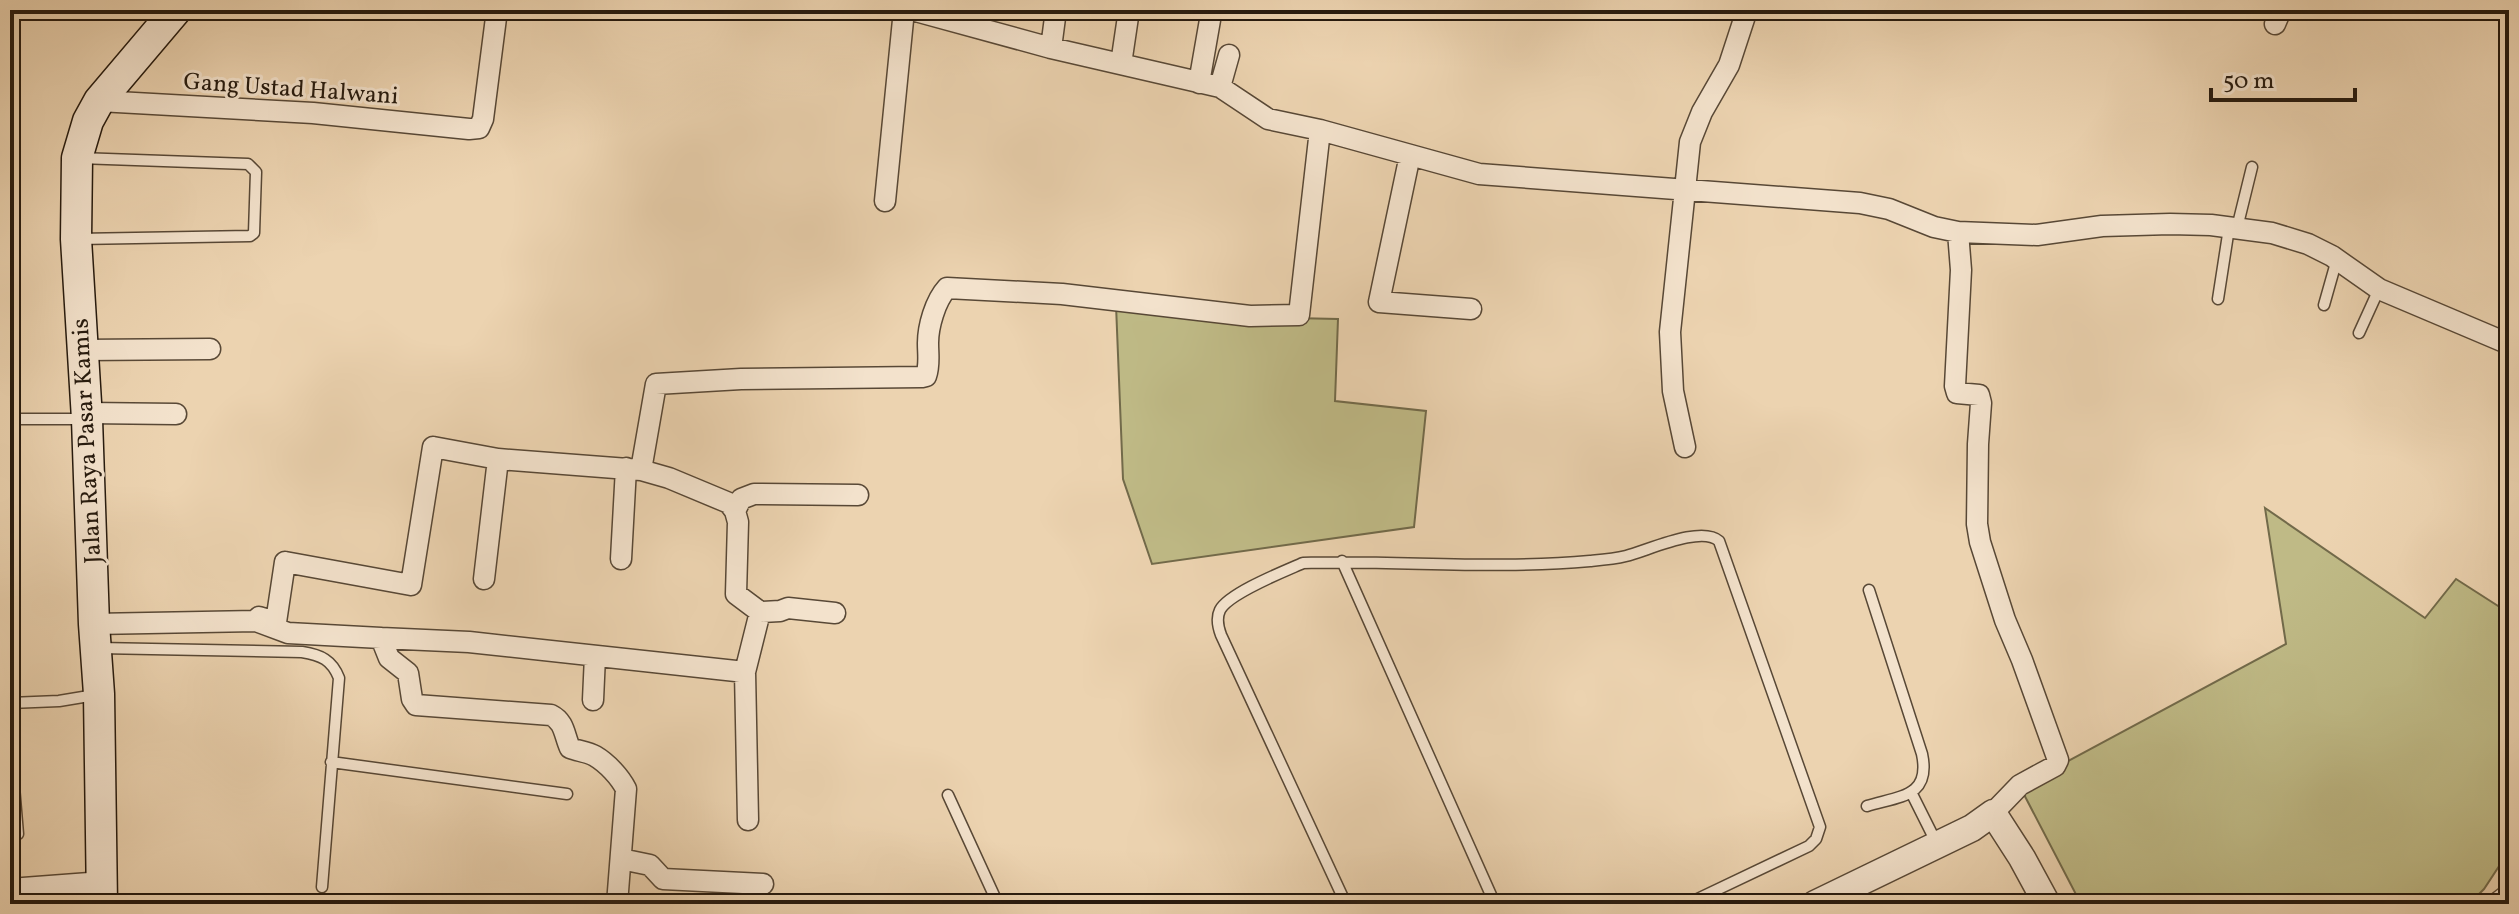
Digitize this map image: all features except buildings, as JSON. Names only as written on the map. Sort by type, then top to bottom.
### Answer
[{"type":"main road","name":"Jalan Raya Pasar Kamis","points":[[102,895],[99,694],[76,239],[77,158],[88,121],[99,101],[176,10]]},
{"type":"street","name":"Gang Ustad Halwani","points":[[99,101],[313,113],[479,128],[483,119],[497,10]]},
{"type":"street","points":[[885,201],[904,10]]},
{"type":"street","points":[[912,10],[938,13],[1051,48],[1209,85],[1268,119],[1320,130],[1479,174],[1860,203],[1889,209],[1934,227],[1958,232],[2037,235],[2102,226],[2170,224],[2233,228],[2284,237],[2308,244],[2337,259],[2379,289],[2509,344]]},
{"type":"street","points":[[1051,48],[1056,10]]},
{"type":"street","points":[[1121,64],[1129,10]]},
{"type":"street","points":[[1685,447],[1673,391],[1670,332],[1690,142],[1702,112],[1729,65],[1747,10]]},
{"type":"street","points":[[1209,85],[1210,20]]},
{"type":"street","points":[[1209,85],[1229,55]]},
{"type":"street","points":[[621,559],[633,469],[656,384],[741,379],[926,376],[929,369],[928,338],[933,318],[942,293],[954,287],[1062,294],[1250,316],[1299,315],[1320,130]]},
{"type":"street","points":[[1410,155],[1379,302],[1471,309]]},
{"type":"street","points":[[1815,904],[1981,823],[2020,785],[2055,766],[2058,760],[2005,620],[1980,542],[1977,524],[1981,403],[1979,395],[1957,393],[1955,386],[1961,270],[1958,232]]},
{"type":"street","points":[[83,350],[210,349]]},
{"type":"street","points":[[87,416],[176,414]]},
{"type":"street","points":[[95,631],[259,617],[276,622],[285,562],[411,585],[433,447],[498,459],[633,469],[709,493],[729,503],[738,522],[736,594],[760,612]]},
{"type":"street","points":[[484,579],[498,459]]},
{"type":"street","points":[[735,511],[741,499],[754,494],[858,495]]},
{"type":"street","points":[[760,612],[788,608],[835,613]]},
{"type":"street","points":[[748,820],[745,672],[760,612]]},
{"type":"street","points":[[95,631],[256,621],[288,633],[469,642],[745,672]]},
{"type":"street","points":[[381,638],[389,658],[408,673],[412,699],[416,705],[551,715],[563,726],[570,748],[592,754],[620,778],[626,789],[617,904]]},
{"type":"street","points":[[593,700],[595,656]]},
{"type":"street","points":[[1993,813],[2047,904]]},
{"type":"street","points":[[621,859],[650,865],[663,879],[763,884]]},
{"type":"street","points":[[10,892],[102,895]]},
{"type":"street","points":[[2496,904],[2509,894]]},
{"type":"lane","points":[[714,10],[728,14]]},
{"type":"lane","points":[[76,239],[250,236],[254,233],[256,172],[248,164],[77,158]]},
{"type":"lane","points":[[2218,299],[2233,228],[2252,167]]},
{"type":"lane","points":[[2324,305],[2337,259]]},
{"type":"lane","points":[[2359,333],[2379,289]]},
{"type":"lane","points":[[10,419],[87,416]]},
{"type":"lane","points":[[1346,904],[1218,627],[1224,605],[1275,575],[1303,563],[1555,564],[1627,556],[1695,536],[1715,537],[1719,541],[1820,827],[1816,839],[1809,846],[1687,904]]},
{"type":"lane","points":[[1342,561],[1495,904]]},
{"type":"lane","points":[[1867,806],[1911,792],[1923,782],[1925,767],[1869,590]]},
{"type":"lane","points":[[95,631],[302,652],[327,659],[335,667],[339,678],[322,887]]},
{"type":"lane","points":[[10,703],[59,701],[99,694]]},
{"type":"lane","points":[[10,739],[18,834]]},
{"type":"lane","points":[[331,762],[567,794]]},
{"type":"lane","points":[[1911,792],[1937,845]]},
{"type":"lane","points":[[948,795],[998,904]]},
{"type":"shaded area","points":[[1116,305],[1249,317],[1338,319],[1335,401],[1426,411],[1414,527],[1152,564],[1123,479]]},
{"type":"shaded area","points":[[2265,508],[2425,618],[2456,579],[2509,613],[2509,851],[2484,889],[2469,904],[2081,904],[2018,783],[2057,767],[2286,644]]}]
